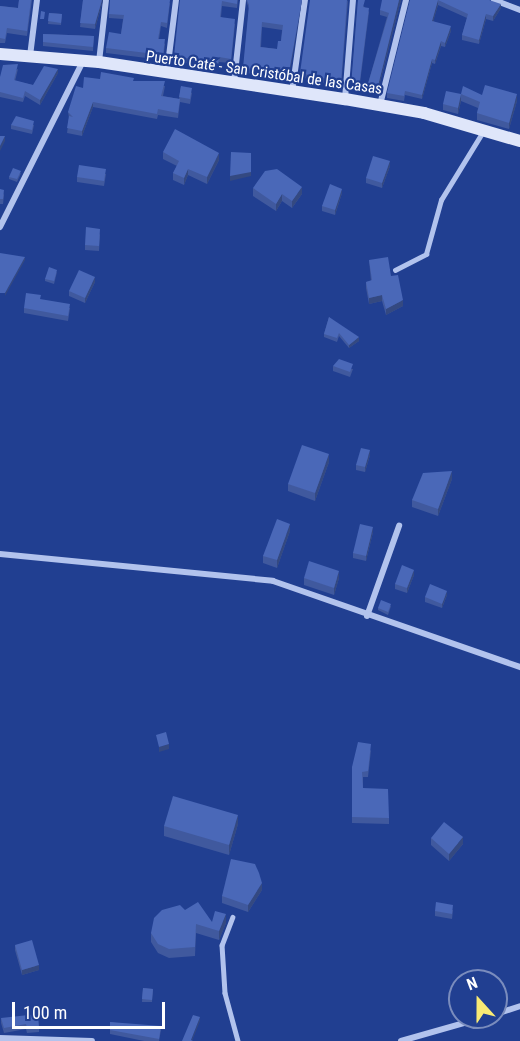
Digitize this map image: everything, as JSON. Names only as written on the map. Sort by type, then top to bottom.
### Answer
[{"type":"main road","name":"Puerto Caté - San Cristóbal de las Casas","points":[[1,56],[99,62],[345,99],[485,128],[520,141]]},
{"type":"street","points":[[30,57],[37,0]]},
{"type":"street","points":[[99,62],[106,0]]},
{"type":"street","points":[[167,72],[176,0]]},
{"type":"street","points":[[234,82],[243,0]]},
{"type":"street","points":[[292,92],[305,0]]},
{"type":"street","points":[[345,99],[353,0]]},
{"type":"street","points":[[380,105],[406,0]]},
{"type":"street","points":[[494,0],[520,10]]},
{"type":"street","points":[[0,227],[84,61]]},
{"type":"street","points":[[367,616],[399,526]]},
{"type":"street","points":[[0,554],[273,582],[367,616],[520,666]]},
{"type":"street","points":[[400,1041],[448,1027]]},
{"type":"street","points":[[0,1038],[92,1041]]},
{"type":"lane","points":[[395,270],[426,254],[441,200],[485,128]]},
{"type":"lane","points":[[233,917],[222,945],[225,993],[238,1041]]},
{"type":"building","points":[[19,0],[31,0],[27,31],[7,28],[5,39],[0,38],[0,6],[18,8]]},
{"type":"building","points":[[83,0],[102,0],[95,24],[80,23]]},
{"type":"building","points":[[110,0],[170,0],[167,23],[161,22],[158,39],[165,39],[163,55],[106,48],[109,32],[121,34],[124,15],[109,14]]},
{"type":"building","points":[[180,0],[237,0],[237,4],[222,1],[220,17],[235,19],[231,59],[219,57],[218,63],[174,56]]},
{"type":"building","points":[[247,0],[302,0],[289,72],[243,68],[249,5]],"holes":[[[262,22],[283,25],[281,41],[278,41],[277,49],[260,47]]]},
{"type":"building","points":[[310,0],[347,0],[341,82],[300,73]]},
{"type":"building","points":[[358,0],[365,0],[363,7],[369,8],[359,87],[351,86]]},
{"type":"building","points":[[382,0],[399,0],[377,90],[367,87],[389,13],[380,10]]},
{"type":"building","points":[[410,0],[438,0],[432,21],[451,26],[445,43],[441,41],[435,60],[432,59],[422,95],[405,91],[404,96],[387,93]]},
{"type":"building","points":[[438,0],[489,0],[501,4],[493,16],[486,14],[479,40],[462,35],[468,14]]},
{"type":"building","points":[[41,11],[45,12],[44,19],[40,19]]},
{"type":"building","points":[[49,13],[62,14],[61,23],[48,21]]},
{"type":"building","points":[[43,34],[94,36],[93,47],[43,42]]},
{"type":"building","points":[[18,64],[14,80],[33,85],[44,66],[58,69],[40,100],[25,91],[23,98],[0,92],[3,65]]},
{"type":"building","points":[[101,72],[134,78],[133,81],[165,81],[161,96],[180,99],[178,113],[158,109],[157,114],[93,102],[82,131],[67,128],[69,116],[73,117],[68,112],[76,86],[83,88],[84,77],[100,79]]},
{"type":"building","points":[[485,85],[517,94],[509,123],[477,113],[480,102],[461,94],[463,86],[482,95]]},
{"type":"building","points":[[181,86],[192,88],[190,99],[179,97]]},
{"type":"building","points":[[446,91],[461,94],[458,108],[443,104]]},
{"type":"building","points":[[16,116],[34,121],[32,130],[11,125]]},
{"type":"building","points":[[175,129],[219,153],[207,177],[188,169],[184,178],[173,173],[179,161],[163,152]]},
{"type":"building","points":[[0,136],[5,136],[0,146]]},
{"type":"building","points":[[231,152],[251,153],[251,172],[230,176]]},
{"type":"building","points":[[373,156],[390,161],[382,183],[366,178]]},
{"type":"building","points":[[79,165],[106,169],[104,181],[77,177]]},
{"type":"building","points":[[13,168],[21,171],[17,179],[9,177]]},
{"type":"building","points":[[277,169],[302,187],[292,201],[282,194],[276,204],[253,188],[265,171]]},
{"type":"building","points":[[330,184],[342,189],[335,210],[322,206]]},
{"type":"building","points":[[0,189],[4,190],[3,199],[0,199]]},
{"type":"building","points":[[86,227],[100,229],[99,246],[85,245]]},
{"type":"building","points":[[0,253],[25,257],[5,293],[0,293]]},
{"type":"building","points":[[388,257],[391,276],[398,275],[403,300],[386,309],[382,295],[369,298],[366,282],[372,280],[369,260]]},
{"type":"building","points":[[49,267],[57,270],[54,281],[45,279]]},
{"type":"building","points":[[79,270],[95,277],[85,298],[69,291]]},
{"type":"building","points":[[26,293],[41,295],[40,299],[70,304],[68,316],[24,308]]},
{"type":"building","points":[[329,317],[359,337],[349,345],[339,333],[337,338],[324,334]]},
{"type":"building","points":[[339,359],[353,364],[350,372],[333,366]]},
{"type":"building","points":[[302,445],[329,454],[315,493],[288,484]]},
{"type":"building","points":[[361,448],[370,450],[365,467],[356,465]]},
{"type":"building","points":[[452,471],[438,509],[412,500],[423,473]]},
{"type":"building","points":[[277,519],[290,524],[277,560],[263,556]]},
{"type":"building","points":[[360,524],[373,527],[366,556],[353,553]]},
{"type":"building","points":[[309,561],[339,571],[334,588],[304,578]]},
{"type":"building","points":[[402,565],[414,570],[407,588],[395,584]]},
{"type":"building","points":[[430,584],[447,591],[442,604],[425,597]]},
{"type":"building","points":[[381,600],[391,604],[388,612],[378,608]]},
{"type":"building","points":[[166,732],[169,744],[159,747],[156,735]]},
{"type":"building","points":[[358,742],[371,744],[368,771],[362,772],[363,788],[388,789],[389,818],[352,817],[352,767]]},
{"type":"building","points":[[173,796],[238,815],[229,845],[164,826]]},
{"type":"building","points":[[444,822],[463,837],[449,854],[431,838]]},
{"type":"building","points":[[231,859],[255,864],[259,873],[262,883],[248,905],[222,896]]},
{"type":"building","points":[[198,902],[212,922],[215,911],[226,914],[219,931],[196,924],[195,947],[169,949],[158,944],[151,933],[154,918],[162,910],[180,905],[185,910]]},
{"type":"building","points":[[436,902],[453,905],[452,914],[435,911]]},
{"type":"building","points":[[32,940],[39,965],[22,970],[15,945]]},
{"type":"building","points":[[143,988],[153,989],[152,1000],[142,999]]},
{"type":"building","points":[[38,1014],[39,1027],[27,1028],[26,1024],[4,1028],[1,1018]]},
{"type":"building","points":[[193,1015],[200,1017],[191,1040],[193,1041],[182,1041]]},
{"type":"building","points":[[110,1022],[161,1026],[159,1039],[110,1030]]}]
